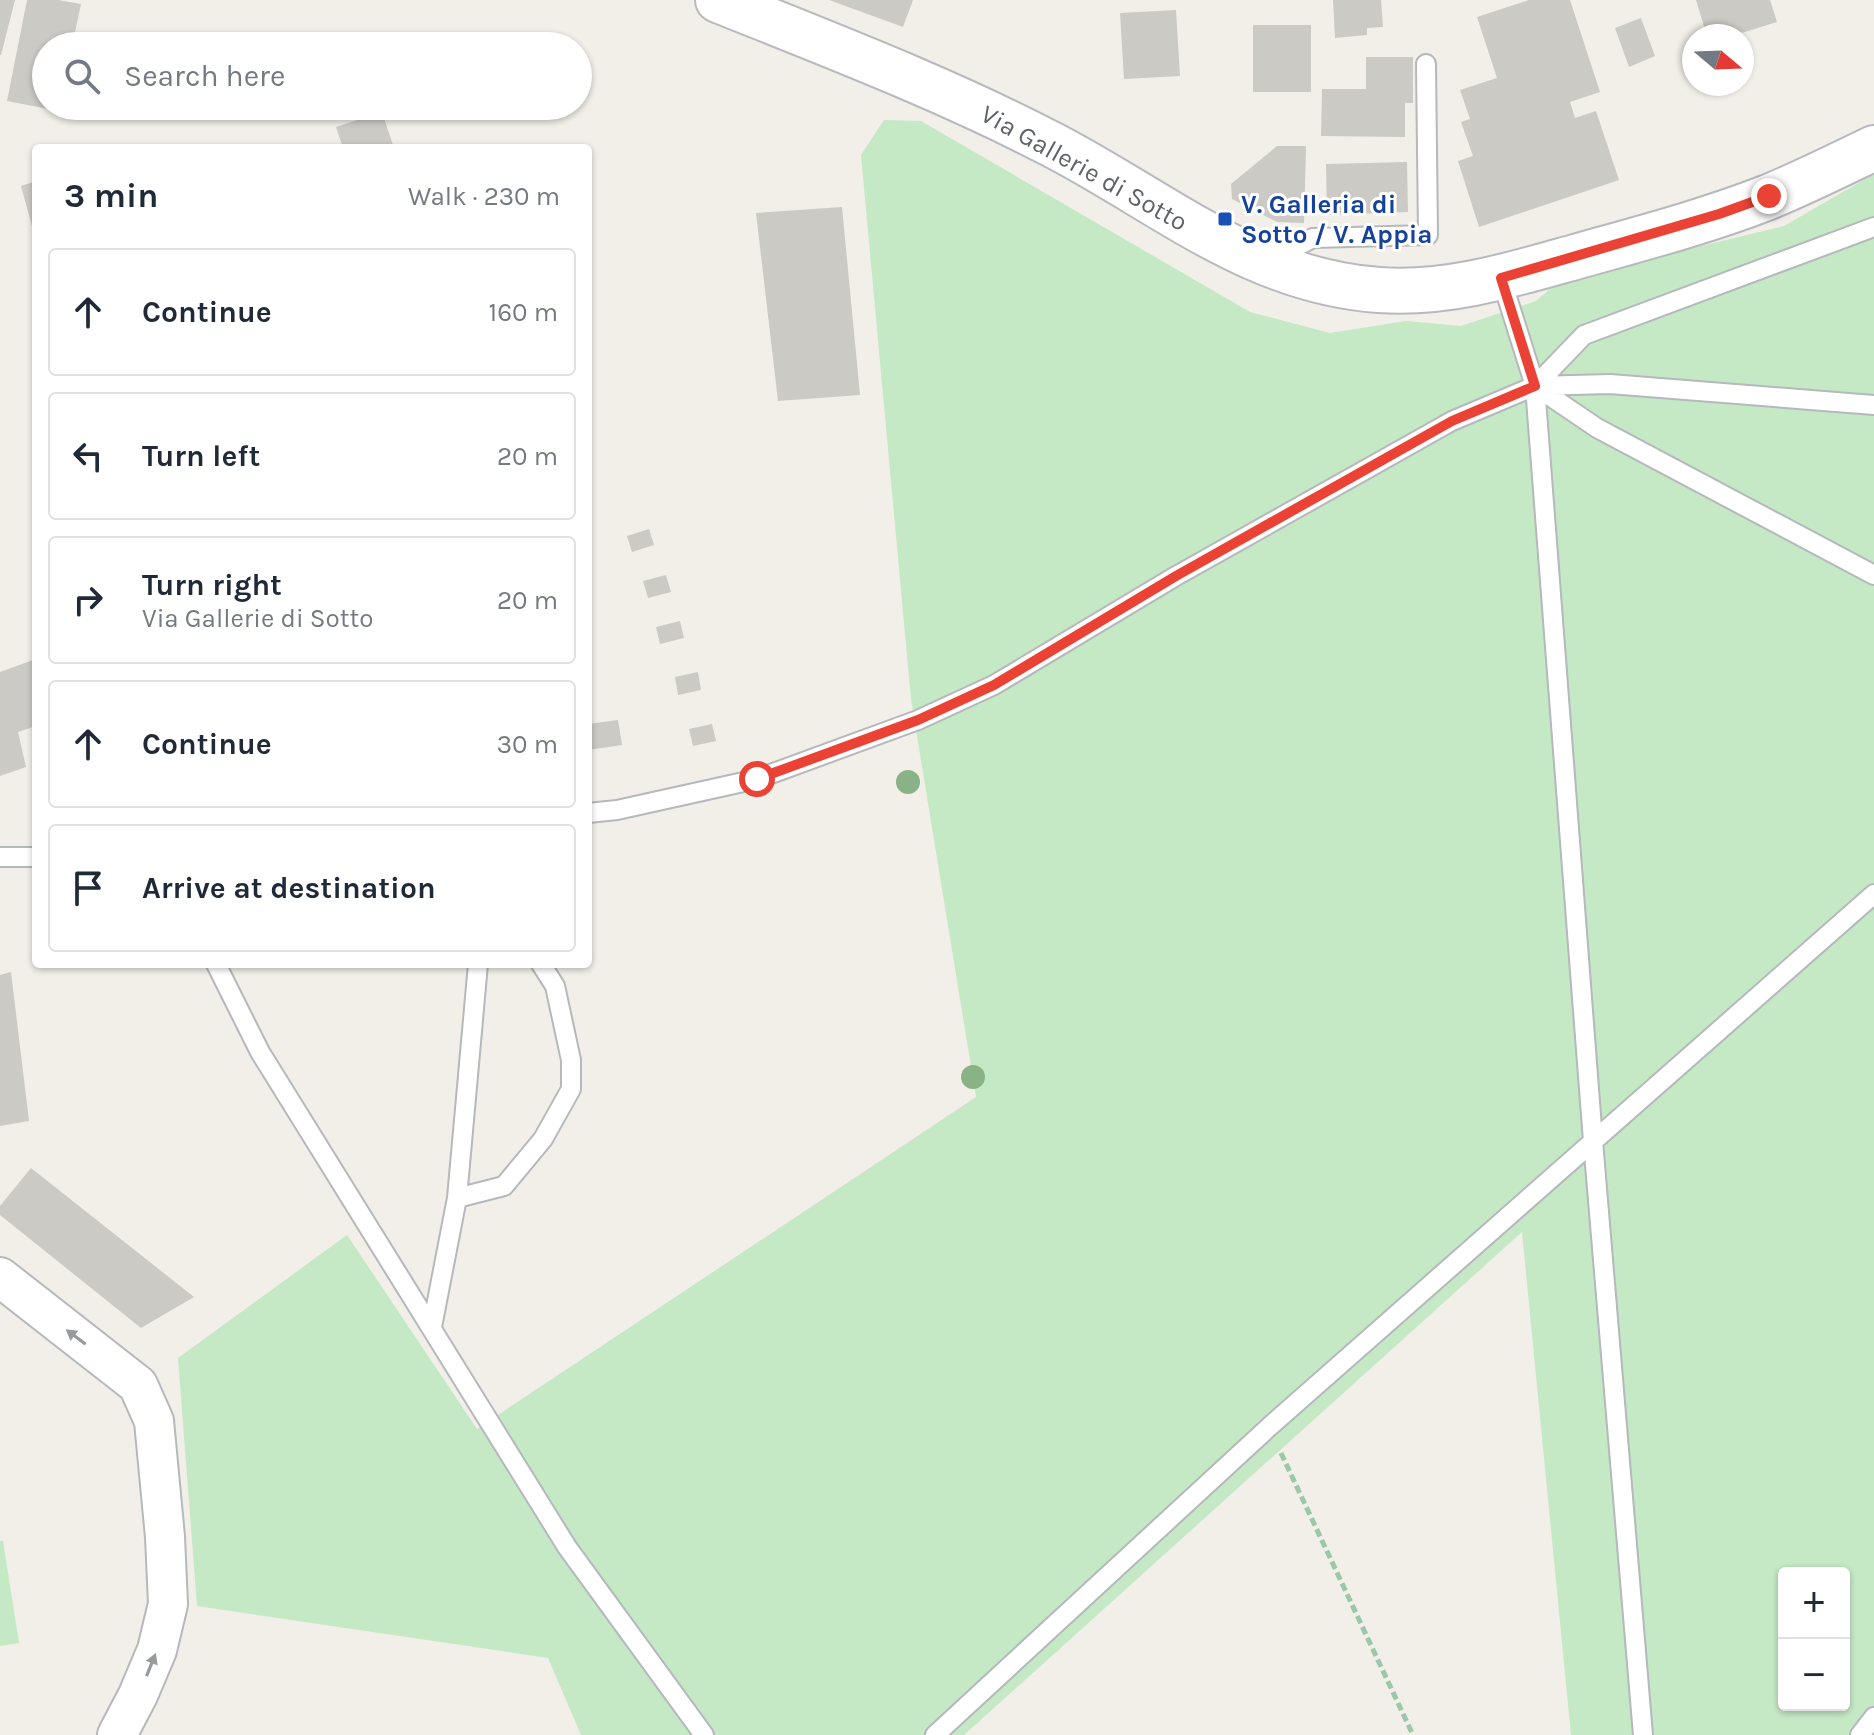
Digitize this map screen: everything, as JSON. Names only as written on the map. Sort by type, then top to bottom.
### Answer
[{"type":"main road","name":"Via Gallerie di Sotto","points":[[718,0],[1003,120],[1072,155],[1197,231],[1273,267],[1324,281],[1379,290],[1443,288],[1501,278],[1600,250],[1757,201],[1874,148]]},
{"type":"street","points":[[0,1277],[138,1385],[154,1421],[168,1604],[157,1650],[117,1735]]},
{"type":"lane","points":[[1273,267],[1290,250],[1313,238],[1428,235],[1426,64]]},
{"type":"lane","points":[[1535,386],[1584,335],[1874,227]]},
{"type":"lane","points":[[1501,278],[1535,386],[1593,1141],[1643,1735]]},
{"type":"lane","points":[[592,813],[617,810],[757,779],[918,720],[994,685],[1176,576],[1452,421],[1535,386],[1610,384],[1874,405]]},
{"type":"lane","points":[[1535,386],[1597,428],[1874,575]]},
{"type":"lane","points":[[0,857],[32,857]]},
{"type":"lane","points":[[935,1735],[1269,1427],[1874,894]]},
{"type":"lane","points":[[218,968],[260,1052],[567,1547],[704,1735]]},
{"type":"lane","points":[[432,1327],[457,1198],[478,968]]},
{"type":"lane","points":[[457,1198],[504,1186],[543,1139],[571,1089],[571,1060],[555,986],[544,968]]},
{"type":"lane","points":[[1860,1735],[1874,1717]]},
{"type":"path","points":[[1269,1427],[1413,1735]]},
{"type":"green space","points":[[884,120],[921,121],[1250,312],[1330,333],[1406,321],[1461,326],[1536,301],[1560,280],[1784,226],[1874,174],[1874,1735],[1571,1735],[1522,1232],[964,1735],[581,1735],[548,1658],[197,1606],[178,1358],[347,1235],[477,1429],[976,1097],[911,699],[861,155]]},
{"type":"green space","points":[[0,1541],[3,1541],[19,1643],[0,1646]]},
{"type":"building","points":[[0,0],[15,0],[1,55],[0,55]]},
{"type":"building","points":[[27,0],[81,4],[75,32],[32,32],[32,106],[7,101]]},
{"type":"building","points":[[829,0],[913,0],[903,27]]},
{"type":"building","points":[[1333,0],[1381,0],[1383,27],[1367,28],[1367,35],[1335,38]]},
{"type":"building","points":[[1529,0],[1570,0],[1600,92],[1570,102],[1575,118],[1596,111],[1619,180],[1479,227],[1458,161],[1473,156],[1461,122],[1470,119],[1460,90],[1497,78],[1477,17]]},
{"type":"building","points":[[1696,0],[1770,0],[1777,22],[1754,29],[1754,24],[1703,24]]},
{"type":"building","points":[[1176,10],[1180,76],[1124,79],[1120,13]]},
{"type":"building","points":[[1641,18],[1655,56],[1629,67],[1615,28]]},
{"type":"building","points":[[1253,25],[1311,25],[1311,92],[1253,92]]},
{"type":"building","points":[[1366,57],[1413,57],[1413,103],[1405,103],[1405,137],[1321,136],[1322,89],[1366,89]]},
{"type":"building","points":[[357,120],[385,120],[393,144],[342,144],[336,127]]},
{"type":"building","points":[[1277,146],[1306,146],[1304,223],[1277,222],[1232,199],[1231,184]]},
{"type":"building","points":[[1407,162],[1408,212],[1327,215],[1326,164]]},
{"type":"building","points":[[32,182],[32,226],[21,186]]},
{"type":"building","points":[[842,207],[860,395],[778,401],[756,213]]},
{"type":"building","points":[[649,529],[654,545],[632,552],[627,536]]},
{"type":"building","points":[[666,575],[671,592],[648,598],[643,581]]},
{"type":"building","points":[[680,621],[684,638],[660,644],[656,627]]},
{"type":"building","points":[[32,660],[32,727],[18,732],[26,767],[0,776],[0,672]]},
{"type":"building","points":[[698,672],[701,690],[678,695],[675,677]]},
{"type":"building","points":[[618,720],[622,745],[592,749],[592,723]]},
{"type":"building","points":[[712,724],[716,741],[693,746],[689,729]]},
{"type":"building","points":[[11,972],[29,1121],[0,1126],[0,975]]},
{"type":"building","points":[[31,1168],[194,1297],[141,1328],[0,1215],[0,1206]]},
{"type":"place","name":"V. Galleria di Sotto / V. Appia","points":[[1225,219]]},
{"type":"route","points":[[757,779],[918,720],[994,685],[1176,576],[1452,421],[1535,386],[1501,278],[1719,214],[1769,196]]}]
